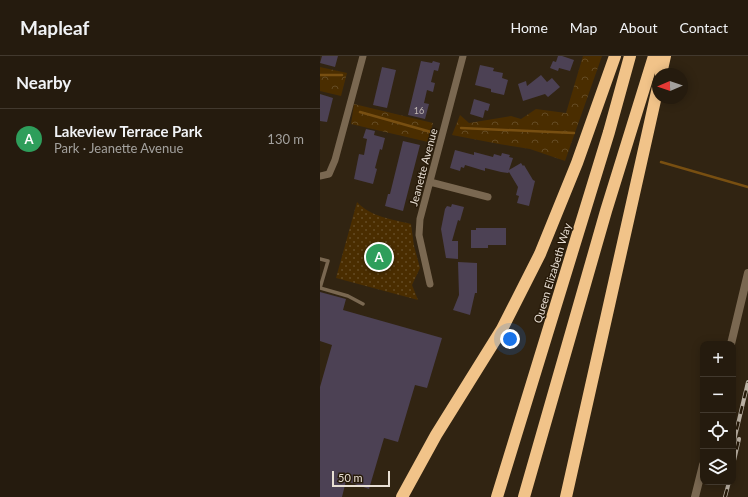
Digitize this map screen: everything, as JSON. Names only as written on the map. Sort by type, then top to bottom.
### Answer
[{"type":"highway","points":[[402,497],[436,435],[502,329],[540,254],[577,163],[615,56]]},
{"type":"highway","name":"Queen Elizabeth Way","points":[[497,497],[609,132],[630,56]]},
{"type":"highway","points":[[524,497],[606,211],[654,56]]},
{"type":"highway","points":[[662,68],[665,56]]},
{"type":"highway","points":[[566,497],[654,104]]},
{"type":"street","points":[[320,176],[329,174],[336,160],[363,56]]},
{"type":"street","name":"Jeanette Avenue","points":[[430,284],[419,235],[420,219],[463,56]]},
{"type":"street","points":[[430,182],[488,197]]},
{"type":"street","points":[[732,341],[748,273]]},
{"type":"street","points":[[696,497],[700,479]]},
{"type":"lane","points":[[320,259],[328,261],[320,288],[348,296],[363,304]]},
{"type":"green space","points":[[583,56],[602,56],[565,161],[530,149],[452,135],[460,115],[469,123],[511,116],[521,119],[536,109],[566,113]]},
{"type":"green space","points":[[320,67],[347,73],[341,96],[320,91]]},
{"type":"green space","points":[[354,104],[433,123],[428,142],[351,124]]},
{"type":"green space","points":[[357,202],[375,214],[411,224],[414,246],[420,268],[412,285],[418,300],[336,278]]},
{"type":"building","points":[[322,56],[338,56],[335,67],[320,63]]},
{"type":"building","points":[[558,56],[574,60],[570,71],[559,68],[558,71],[550,68],[553,61],[556,62]]},
{"type":"building","points":[[421,61],[432,63],[433,61],[440,63],[438,71],[434,70],[431,82],[435,83],[433,92],[427,90],[424,103],[429,104],[425,119],[408,115]]},
{"type":"building","points":[[480,65],[494,68],[493,71],[503,73],[502,78],[508,80],[504,95],[491,92],[491,89],[475,85]]},
{"type":"building","points":[[382,67],[396,70],[387,108],[373,105]]},
{"type":"building","points":[[541,75],[547,82],[552,78],[560,87],[548,97],[545,94],[523,101],[518,84],[526,81],[527,86]]},
{"type":"building","points":[[320,94],[333,98],[327,122],[320,121]]},
{"type":"building","points":[[474,99],[490,104],[488,111],[485,110],[483,118],[470,114]]},
{"type":"building","points":[[366,129],[375,131],[374,135],[385,138],[382,150],[380,149],[375,168],[377,169],[373,184],[354,179],[359,154],[364,155],[367,139],[363,138]]},
{"type":"building","points":[[403,141],[420,145],[403,211],[385,206],[388,194],[390,194]]},
{"type":"building","points":[[455,150],[474,155],[474,152],[493,157],[494,154],[501,156],[502,153],[510,155],[509,157],[513,158],[509,170],[521,163],[523,166],[524,165],[535,181],[529,206],[517,203],[519,196],[516,195],[518,187],[509,172],[501,172],[485,168],[485,171],[465,165],[464,168],[461,167],[460,171],[450,168]]},
{"type":"building","points":[[452,204],[464,207],[460,221],[458,220],[452,241],[458,241],[458,259],[446,258],[441,229],[445,209],[447,206],[451,207]]},
{"type":"building","points":[[476,228],[506,228],[506,245],[488,245],[488,248],[471,248],[471,230],[476,230]]},
{"type":"building","points":[[458,262],[477,263],[477,293],[475,293],[470,315],[453,310],[459,295]]},
{"type":"building","points":[[320,292],[346,299],[343,310],[442,338],[427,388],[415,385],[398,442],[384,438],[369,489],[346,481],[342,497],[320,497],[320,387],[332,345],[320,341]]},
{"type":"waterway","points":[[320,75],[342,75]]},
{"type":"waterway","points":[[360,112],[431,132]]},
{"type":"waterway","points":[[461,128],[574,133]]},
{"type":"waterway","points":[[661,162],[748,187]]},
{"type":"railway","points":[[736,432],[748,382]]},
{"type":"railway","points":[[736,452],[739,439]]},
{"type":"railway","points":[[725,497],[728,485]]},
{"type":"place","name":"Lakeview Terrace Park","points":[[379,257]]}]
